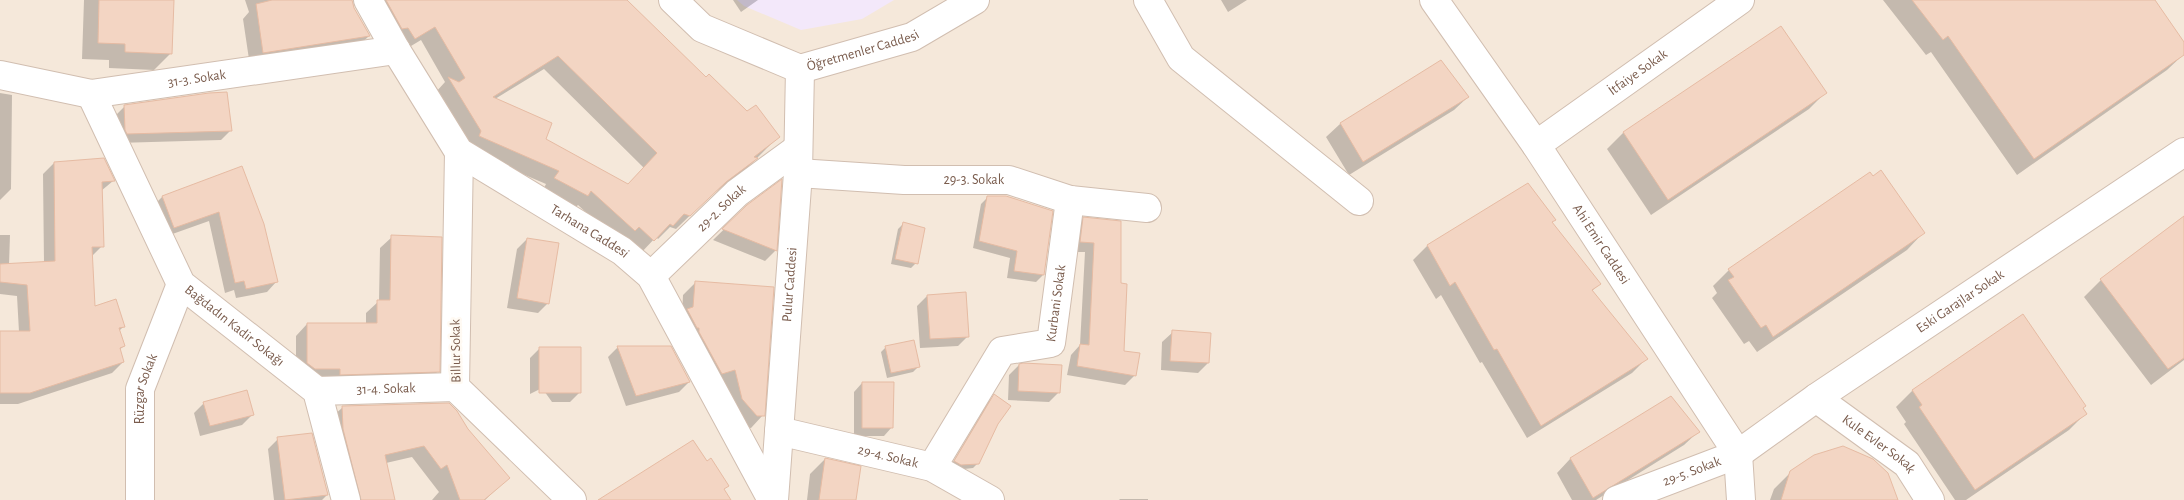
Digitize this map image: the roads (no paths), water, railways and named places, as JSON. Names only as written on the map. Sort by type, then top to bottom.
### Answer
[{"type":"street","name":"Tarhana Caddesi","points":[[368,0],[396,50],[459,152],[622,251],[651,276],[773,500]]},
{"type":"street","name":"Öğretmenler Caddesi","points":[[673,0],[702,28],[800,69],[912,37],[975,0]]},
{"type":"street","points":[[1148,0],[1180,58],[1359,200]]},
{"type":"street","name":"Ahi Emir Caddesi","points":[[1434,0],[1536,145],[1738,454],[1741,500]]},
{"type":"street","name":"İtfaiye Sokak","points":[[1536,145],[1740,0]]},
{"type":"street","name":"31-3. Sokak","points":[[0,75],[91,94],[396,50]]},
{"type":"street","name":"Pulur Caddesi","points":[[773,500],[798,161],[800,69]]},
{"type":"street","name":"Bağdadın Kadir Sokağı","points":[[91,94],[181,284],[317,391]]},
{"type":"street","name":"Billur Sokak","points":[[459,152],[455,387],[562,497]]},
{"type":"street","name":"Eski Garajlar Sokak","points":[[1738,454],[1816,398],[2184,152]]},
{"type":"street","name":"29-3. Sokak","points":[[798,161],[904,180],[1009,180],[1070,200],[1148,208]]},
{"type":"street","name":"29-2. Sokak","points":[[651,276],[737,193],[798,161]]},
{"type":"street","name":"Kurbani Sokak","points":[[932,467],[1002,351],[1050,343],[1070,200]]},
{"type":"street","name":"Rüzgar Sokak","points":[[140,500],[140,389],[181,284]]},
{"type":"street","name":"31-4. Sokak","points":[[317,391],[455,387]]},
{"type":"street","points":[[317,391],[346,500]]},
{"type":"street","name":"Kule Evler Sokak","points":[[1816,398],[1907,464],[1930,500]]},
{"type":"street","name":"29-4. Sokak","points":[[779,431],[932,467],[990,500]]},
{"type":"street","name":"29-5. Sokak","points":[[1617,500],[1738,454]]}]
